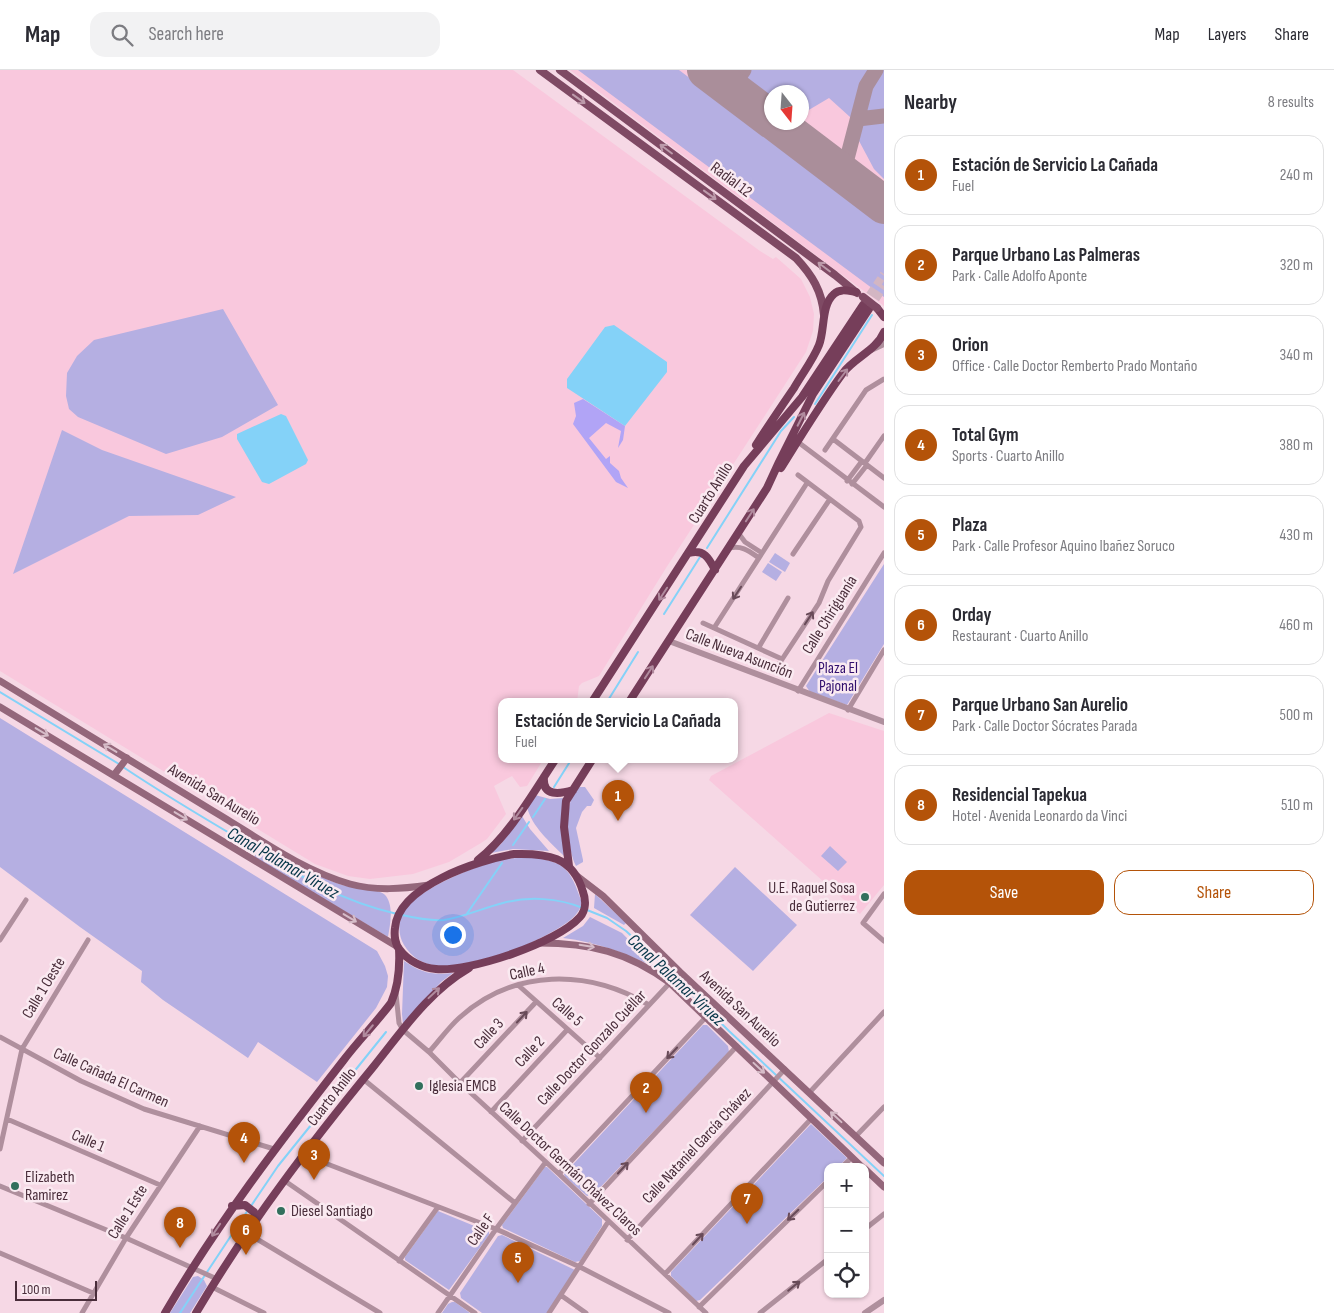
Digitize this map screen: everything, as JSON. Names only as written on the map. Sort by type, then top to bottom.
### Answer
[{"type":"highway","points":[[744,466],[820,344],[824,318],[830,299],[834,294],[846,290],[884,316]]},
{"type":"highway","points":[[768,488],[813,394],[865,302]]},
{"type":"highway","name":"Cuarto Anillo","points":[[595,698],[744,466],[802,398],[865,302]]},
{"type":"highway","points":[[632,698],[844,372],[879,341],[884,332]]},
{"type":"highway","points":[[689,553],[702,552],[707,556],[715,570]]},
{"type":"highway","points":[[470,866],[488,852],[502,836],[553,763]]},
{"type":"highway","points":[[569,866],[564,814],[566,801],[590,763]]},
{"type":"highway","points":[[546,774],[544,784],[551,792],[561,794],[573,790]]},
{"type":"highway","points":[[398,948],[412,961],[434,969],[447,969],[475,964],[512,954],[561,932],[579,918],[584,910],[585,900],[577,876],[569,866],[556,858],[542,855],[528,854],[498,857],[470,866],[429,885]]},
{"type":"highway","name":"Cuarto Anillo","points":[[164,1313],[191,1267],[232,1206],[345,1058],[385,1011],[396,992],[398,978],[398,948],[395,934],[399,912],[407,902],[429,885]]},
{"type":"highway","name":"Cuarto Anillo","points":[[196,1313],[212,1287],[213,1277],[304,1155],[414,1014],[458,974],[475,964]]},
{"type":"highway","points":[[241,1194],[256,1220]]},
{"type":"highway","points":[[232,1206],[266,1207]]},
{"type":"main road","name":"Radial 12","points":[[540,70],[796,258],[816,282],[822,299],[824,318]]},
{"type":"main road","name":"Radial 12","points":[[560,70],[827,269],[865,302]]},
{"type":"main road","name":"Avenida San Aurelio","points":[[0,681],[125,760],[319,873],[351,884],[384,889],[429,885]]},
{"type":"main road","points":[[0,707],[116,773],[398,948]]},
{"type":"main road","points":[[116,773],[125,760]]},
{"type":"main road","name":"Avenida San Aurelio","points":[[577,876],[603,896],[678,973],[884,1163]]},
{"type":"main road","name":"Avenida San Aurelio","points":[[538,943],[571,943],[593,946],[639,963],[671,981],[706,1017],[775,1080],[858,1163]]},
{"type":"main road","points":[[869,1173],[884,1187]]},
{"type":"street","points":[[870,350],[884,344]]},
{"type":"street","points":[[825,450],[866,390],[884,379]]},
{"type":"street","points":[[850,482],[884,436]]},
{"type":"street","points":[[832,439],[884,478]]},
{"type":"street","points":[[798,442],[884,507]]},
{"type":"street","points":[[777,667],[819,603],[828,581],[862,528],[859,521],[798,475]]},
{"type":"street","points":[[714,628],[808,483]]},
{"type":"street","points":[[793,554],[830,499]]},
{"type":"street","points":[[741,530],[739,534],[741,538],[761,556]]},
{"type":"street","points":[[729,548],[735,546],[742,547],[761,556]]},
{"type":"street","name":"Calle Chiriguanía","points":[[798,691],[884,553]]},
{"type":"street","points":[[759,647],[788,598]]},
{"type":"street","points":[[703,623],[782,659]]},
{"type":"street","name":"Calle Nueva Asunción","points":[[669,642],[884,722]]},
{"type":"street","points":[[848,710],[884,650]]},
{"type":"street","points":[[884,894],[863,923],[884,941]]},
{"type":"street","points":[[0,940],[26,900]]},
{"type":"street","name":"Calle 1 Oeste","points":[[0,1149],[22,1050],[88,940]]},
{"type":"street","name":"Calle Doctor Gonzalo Cuéllar","points":[[522,1141],[678,973]]},
{"type":"street","name":"Calle 4","points":[[429,1052],[468,1011],[487,997],[518,985],[552,979],[586,981],[618,990],[649,1005]]},
{"type":"street","name":"Calle 5","points":[[518,985],[600,1058]]},
{"type":"street","points":[[396,992],[398,1024],[403,1030]]},
{"type":"street","name":"Calle 3","points":[[460,1083],[536,1002]]},
{"type":"street","points":[[809,1093],[884,1012]]},
{"type":"street","points":[[559,1174],[706,1017]]},
{"type":"street","name":"Calle Doctor Germán Chávez Claros","points":[[403,1030],[429,1052],[706,1313]]},
{"type":"street","name":"Calle 2","points":[[491,1112],[567,1030]]},
{"type":"street","name":"Calle Cañada El Carmen","points":[[0,1036],[82,1082],[144,1110],[274,1149]]},
{"type":"street","points":[[589,1204],[737,1046]]},
{"type":"street","name":"Calle Nataniel García Chávez","points":[[627,1240],[784,1071]]},
{"type":"street","points":[[363,1079],[515,1203]]},
{"type":"street","points":[[856,1136],[884,1107]]},
{"type":"street","points":[[665,1274],[812,1118]]},
{"type":"street","name":"Calle 1","points":[[7,1119],[160,1185]]},
{"type":"street","name":"Calle 1 Este","points":[[82,1313],[126,1238],[200,1126]]},
{"type":"street","points":[[304,1155],[496,1229],[580,1267],[670,1313]]},
{"type":"street","points":[[846,1163],[852,1157]]},
{"type":"street","name":"Calle F","points":[[438,1313],[496,1229],[545,1163]]},
{"type":"street","points":[[285,1181],[475,1313]]},
{"type":"street","points":[[699,1307],[824,1185]]},
{"type":"street","points":[[0,1186],[126,1238],[213,1277]]},
{"type":"street","points":[[399,1261],[438,1207]]},
{"type":"street","points":[[869,1226],[884,1214]]},
{"type":"street","points":[[549,1313],[562,1296],[608,1222]]},
{"type":"street","points":[[247,1233],[380,1313]]},
{"type":"street","points":[[0,1254],[93,1293]]},
{"type":"street","points":[[760,1313],[824,1261]]},
{"type":"street","points":[[212,1287],[253,1311],[264,1313]]},
{"type":"street","points":[[562,1296],[586,1313]]},
{"type":"street","points":[[865,1313],[884,1300]]},
{"type":"shaded area","points":[[0,70],[513,70],[760,251],[773,259],[776,257],[801,279],[810,297],[814,314],[813,331],[806,352],[666,568],[599,676],[579,686],[578,698],[498,698],[498,763],[541,763],[527,786],[520,787],[512,776],[494,786],[506,814],[487,839],[449,862],[413,874],[370,879],[348,876],[315,864],[0,671]]},
{"type":"shaded area","points":[[570,70],[884,70],[884,306]]},
{"type":"shaded area","points":[[583,399],[625,426],[623,440],[618,448],[621,431],[606,423],[589,438],[606,459],[610,456],[610,463],[619,471],[621,478],[628,488],[616,482],[573,424],[576,416],[574,403]]},
{"type":"shaded area","points":[[829,713],[884,731],[884,885],[860,914],[709,780],[711,776]]},
{"type":"green space","points":[[578,70],[679,70],[884,224],[884,297]]},
{"type":"green space","points":[[731,70],[884,70],[884,179],[874,169],[858,139],[860,126],[829,98],[809,110],[809,85],[764,85],[764,95]]},
{"type":"green space","points":[[223,309],[278,405],[222,437],[166,454],[78,417],[69,409],[66,396],[67,373],[77,356],[94,340]]},
{"type":"green space","points":[[62,430],[102,450],[236,497],[198,515],[129,516],[13,574]]},
{"type":"green space","points":[[775,553],[790,563],[785,572],[769,562]]},
{"type":"green space","points":[[768,563],[782,572],[776,581],[762,572]]},
{"type":"green space","name":"Plaza El Pajonal","points":[[884,564],[884,644],[847,705],[810,692],[806,686]]},
{"type":"green space","points":[[0,718],[377,951],[388,976],[387,987],[376,1008],[317,1082],[258,1042],[248,1058],[163,1000],[141,982],[142,971],[0,867]]},
{"type":"green space","points":[[580,787],[585,787],[594,800],[591,806],[587,806],[582,812],[576,828],[583,862],[576,866],[570,848],[568,812],[574,793]]},
{"type":"green space","points":[[535,795],[550,799],[563,798],[561,823],[564,856],[542,834],[529,814],[527,807]]},
{"type":"green space","points":[[522,816],[530,829],[549,851],[513,849],[491,853],[501,844]]},
{"type":"green space","points":[[264,845],[322,877],[342,885],[383,893],[388,900],[391,911],[388,937],[254,857]]},
{"type":"green space","points":[[830,846],[847,862],[838,871],[821,856]]},
{"type":"green space","points":[[528,857],[558,864],[564,868],[574,882],[582,903],[573,918],[561,927],[518,948],[495,956],[457,965],[438,966],[428,964],[414,957],[404,945],[399,929],[400,921],[403,913],[420,895],[449,879],[480,866],[505,859]]},
{"type":"green space","points":[[735,867],[797,925],[753,971],[690,915]]},
{"type":"green space","points":[[595,894],[626,923],[624,925],[594,908]]},
{"type":"green space","points":[[590,917],[622,933],[655,967],[610,949],[587,942],[563,938],[583,926]]},
{"type":"green space","points":[[404,961],[427,972],[439,974],[453,973],[441,982],[403,1024],[402,1014]]},
{"type":"green space","points":[[703,1025],[707,1025],[728,1046],[729,1052],[593,1195],[587,1196],[564,1174]]},
{"type":"green space","points":[[811,1124],[847,1158],[842,1163],[824,1163],[824,1181],[700,1300],[696,1301],[671,1276],[671,1272]]},
{"type":"green space","points":[[545,1167],[602,1219],[602,1226],[580,1261],[575,1262],[503,1228],[502,1225]]},
{"type":"green space","points":[[438,1211],[489,1232],[489,1235],[449,1290],[405,1260],[405,1257]]},
{"type":"green space","points":[[502,1235],[575,1270],[548,1313],[482,1313],[461,1298],[460,1293],[498,1236]]},
{"type":"green space","points":[[198,1276],[204,1280],[207,1286],[190,1313],[170,1313],[193,1277]]},
{"type":"green space","points":[[455,1302],[470,1313],[442,1313],[448,1304]]},
{"type":"water","points":[[614,325],[667,362],[667,372],[625,426],[567,388],[567,379],[605,327]]},
{"type":"water","points":[[281,414],[286,416],[308,460],[306,464],[269,484],[262,482],[237,439],[237,434]]},
{"type":"waterway","points":[[815,404],[872,315]]},
{"type":"waterway","points":[[707,548],[781,431],[794,417]]},
{"type":"waterway","points":[[664,614],[700,557]]},
{"type":"waterway","points":[[609,698],[638,652]]},
{"type":"waterway","name":"Canal Palamar Viruez","points":[[0,692],[119,764]]},
{"type":"waterway","points":[[554,787],[569,763]]},
{"type":"waterway","name":"Canal Palamar Viruez","points":[[123,767],[197,814],[317,884],[355,901],[397,914]]},
{"type":"waterway","points":[[533,817],[545,799]]},
{"type":"waterway","points":[[513,845],[529,822]]},
{"type":"waterway","points":[[466,915],[502,863]]},
{"type":"waterway","name":"Canal Palamar Viruez","points":[[402,915],[428,920],[444,920],[523,899],[554,900],[583,908]]},
{"type":"waterway","name":"Canal Palamar Viruez","points":[[587,910],[607,918],[626,931],[729,1031],[884,1176]]},
{"type":"waterway","points":[[251,1206],[278,1166],[386,1032]]},
{"type":"waterway","points":[[180,1313],[248,1210]]},
{"type":"taxiway","points":[[731,89],[744,70]]},
{"type":"taxiway","points":[[843,174],[866,86],[876,70]]},
{"type":"taxiway","points":[[858,119],[884,116]]},
{"type":"runway","points":[[706,70],[764,114]]},
{"type":"runway","points":[[786,130],[884,205]]},
{"type":"tunnel","points":[[863,305],[884,274]]},
{"type":"tunnel","points":[[869,309],[884,286]]},
{"type":"place","name":"Estación de Servicio La Cañada","points":[[618,821]]},
{"type":"place","name":"U.E. Raquel Sosa de Gutierrez","points":[[865,897]]},
{"type":"place","name":"Iglesia EMCB","points":[[419,1086]]},
{"type":"place","name":"Parque Urbano Las Palmeras","points":[[646,1113]]},
{"type":"place","name":"Total Gym","points":[[244,1163]]},
{"type":"place","name":"Orion","points":[[314,1180]]},
{"type":"place","name":"Elizabeth Ramirez","points":[[15,1186]]},
{"type":"place","name":"Diesel Santiago","points":[[281,1211]]},
{"type":"place","name":"Parque Urbano San Aurelio","points":[[747,1224]]},
{"type":"place","name":"Residencial Tapekua","points":[[180,1248]]},
{"type":"place","name":"Orday","points":[[246,1255]]},
{"type":"place","name":"Plaza","points":[[518,1283]]}]
